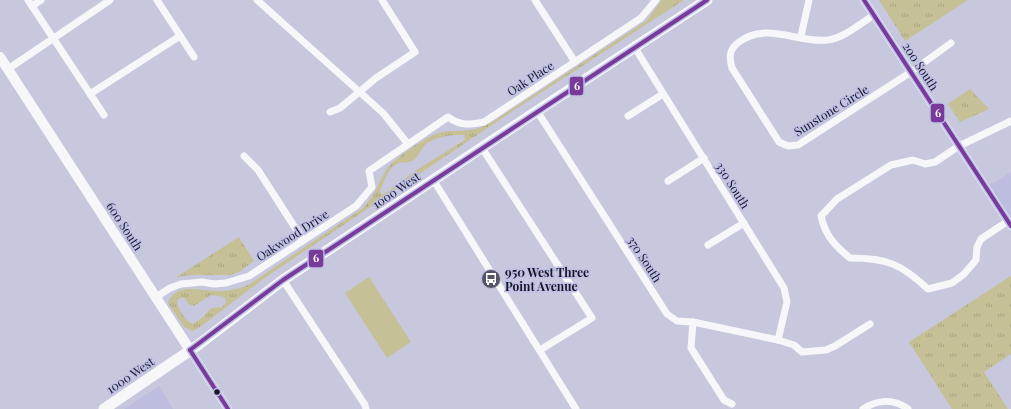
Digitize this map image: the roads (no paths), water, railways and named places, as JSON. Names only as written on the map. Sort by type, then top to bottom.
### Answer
[{"type":"main road","name":"1000 West","points":[[104,409],[190,350],[283,280],[707,0]]},
{"type":"main road","name":"600 South","points":[[0,57],[190,350]]},
{"type":"street","points":[[41,0],[30,3],[104,115]]},
{"type":"street","points":[[8,69],[110,0]]},
{"type":"street","points":[[157,0],[194,57]]},
{"type":"street","points":[[330,112],[340,108],[376,78],[416,52],[382,0]]},
{"type":"street","points":[[535,0],[575,62]]},
{"type":"street","name":"Oak Place","points":[[408,144],[448,117],[458,124],[467,125],[484,122],[641,18],[656,0]]},
{"type":"street","points":[[800,36],[809,0]]},
{"type":"street","name":"200 South","points":[[864,0],[1010,223]]},
{"type":"street","points":[[262,2],[383,113],[408,144]]},
{"type":"street","name":"Sunstone Circle","points":[[874,15],[830,40],[817,40],[800,36],[774,33],[752,35],[733,47],[729,57],[732,68],[779,142],[788,146],[798,145],[911,72]]},
{"type":"street","points":[[90,94],[180,36]]},
{"type":"street","points":[[911,72],[951,43]]},
{"type":"street","name":"330 South","points":[[635,48],[744,223],[786,294],[787,302],[778,340]]},
{"type":"street","points":[[628,116],[663,94]]},
{"type":"street","name":"370 South","points":[[537,111],[667,314],[677,321],[693,322],[778,340],[794,345],[802,352],[826,350],[870,324]]},
{"type":"street","points":[[1010,223],[981,239],[977,247],[976,260],[964,274],[952,283],[928,289],[904,269],[888,261],[870,258],[850,258],[837,247],[828,236],[821,216],[837,199],[891,165],[913,160],[925,164],[935,162],[959,146],[1011,121]]},
{"type":"street","name":"Oakwood Drive","points":[[156,297],[170,288],[181,284],[197,282],[226,284],[249,276],[356,206],[372,187],[370,171],[408,144]]},
{"type":"street","points":[[482,148],[592,318],[540,350]]},
{"type":"street","points":[[244,156],[258,170],[303,240]]},
{"type":"street","points":[[668,181],[704,158]]},
{"type":"street","points":[[434,180],[576,409]]},
{"type":"street","points":[[708,245],[744,223]]},
{"type":"street","points":[[283,280],[365,405],[366,409]]},
{"type":"street","points":[[693,322],[691,348],[724,400],[732,404]]},
{"type":"street","name":"600 South","points":[[190,350],[228,409]]},
{"type":"street","points":[[862,409],[871,404],[891,401],[899,403],[908,409]]},
{"type":"place","name":"950 West Three Point Avenue","points":[[491,279]]}]
